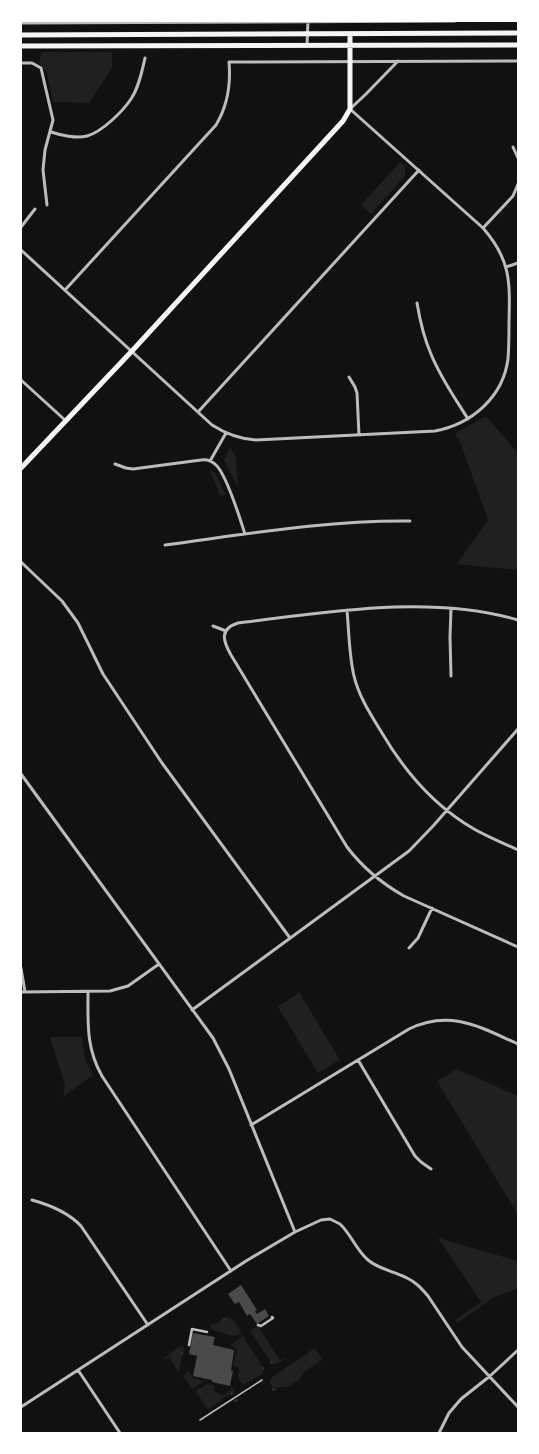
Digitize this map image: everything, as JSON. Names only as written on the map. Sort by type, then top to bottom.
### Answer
[{"type":"main road","points":[[21,35],[518,33]]},
{"type":"main road","points":[[21,468],[132,351],[343,121],[350,109],[350,34]]},
{"type":"main road","points":[[21,46],[518,44]]},
{"type":"street","points":[[307,45],[308,21]]},
{"type":"street","points":[[21,23],[455,21]]},
{"type":"street","points":[[50,132],[66,136],[87,137],[106,126],[132,98],[140,78],[145,58]]},
{"type":"street","points":[[65,290],[216,125],[224,110],[229,94],[229,62],[518,60]]},
{"type":"street","points":[[21,250],[212,425],[226,433],[245,439],[256,440],[435,431],[456,426],[477,413],[493,396],[499,387],[507,365],[510,301],[509,284],[506,267],[498,248],[483,228],[350,109],[398,61]]},
{"type":"street","points":[[21,63],[32,63],[41,68],[53,120],[45,150],[43,170],[46,205]]},
{"type":"street","points":[[513,147],[518,158]]},
{"type":"street","points":[[198,412],[419,170]]},
{"type":"street","points":[[483,228],[513,196],[518,184]]},
{"type":"street","points":[[21,227],[35,209]]},
{"type":"street","points":[[506,267],[518,263]]},
{"type":"street","points":[[417,303],[421,326],[431,355],[468,419]]},
{"type":"street","points":[[349,377],[357,393],[359,435]]},
{"type":"street","points":[[21,380],[66,421]]},
{"type":"street","points":[[210,461],[226,433]]},
{"type":"street","points":[[115,464],[133,469],[201,460],[210,461],[218,467],[223,475],[245,534]]},
{"type":"street","points":[[165,545],[245,534],[349,523],[410,521]]},
{"type":"street","points":[[21,562],[62,602],[70,612],[80,627],[103,674],[162,763],[290,938]]},
{"type":"street","points":[[518,620],[485,612],[451,609],[394,607],[347,610],[238,623],[232,625],[226,631],[224,641],[329,818],[347,847],[364,867],[389,887],[404,896],[518,947]]},
{"type":"street","points":[[451,609],[451,676]]},
{"type":"street","points":[[347,610],[351,661],[356,684],[364,703],[396,756],[406,770],[447,810],[473,829],[518,850]]},
{"type":"street","points":[[213,626],[226,631]]},
{"type":"street","points":[[192,1010],[420,841],[518,728]]},
{"type":"street","points":[[21,774],[213,1038],[222,1054],[295,1232]]},
{"type":"street","points":[[410,948],[418,938],[432,908]]},
{"type":"street","points":[[21,992],[88,992],[120,989],[134,982],[159,964]]},
{"type":"street","points":[[21,968],[25,992]]},
{"type":"street","points":[[88,992],[88,1033],[96,1066],[231,1271]]},
{"type":"street","points":[[251,1125],[358,1060],[413,1028],[428,1022],[445,1020],[460,1021],[476,1025],[518,1044]]},
{"type":"street","points":[[358,1060],[415,1156],[431,1169]]},
{"type":"street","points":[[32,1200],[44,1203],[68,1214],[81,1226],[148,1325]]},
{"type":"street","points":[[21,1407],[231,1271],[295,1232],[321,1220],[330,1219],[340,1224],[368,1260],[384,1270],[408,1278],[421,1288],[462,1347],[518,1407]]},
{"type":"street","points":[[258,1325],[261,1326],[273,1318],[272,1317]]},
{"type":"street","points":[[188,1345],[192,1329],[207,1332]]},
{"type":"street","points":[[438,1433],[454,1405],[490,1376],[518,1350]]},
{"type":"street","points":[[78,1370],[120,1433]]},
{"type":"lane","points":[[200,1420],[262,1380]]},
{"type":"shaded area","points":[[42,52],[112,52],[112,68],[89,103],[53,102],[47,73],[39,63]]},
{"type":"shaded area","points":[[400,162],[405,166],[405,176],[371,214],[361,205]]},
{"type":"shaded area","points":[[486,416],[518,453],[518,570],[457,564],[488,520],[459,439],[456,437],[456,433]]},
{"type":"shaded area","points":[[230,447],[236,457],[238,488],[224,460]]},
{"type":"shaded area","points":[[209,468],[216,474],[226,495],[220,496]]},
{"type":"shaded area","points":[[299,992],[340,1060],[318,1073],[278,1007]]},
{"type":"shaded area","points":[[50,1037],[82,1037],[85,1059],[93,1075],[63,1097],[65,1085]]},
{"type":"shaded area","points":[[457,1069],[518,1096],[518,1215],[437,1081]]},
{"type":"shaded area","points":[[438,1238],[518,1261],[518,1288],[495,1297],[457,1323],[455,1320],[481,1302]]},
{"type":"shaded area","points":[[227,1317],[232,1318],[242,1334],[234,1336],[210,1329],[211,1324],[215,1324],[223,1319],[225,1320]]},
{"type":"shaded area","points":[[258,1326],[280,1360],[285,1359],[275,1364],[271,1362],[250,1331]]},
{"type":"shaded area","points":[[243,1336],[263,1368],[262,1374],[244,1385],[239,1380],[239,1368],[233,1366],[237,1351],[230,1345]]},
{"type":"shaded area","points":[[179,1346],[184,1347],[183,1353],[181,1353],[179,1373],[169,1357],[165,1360],[163,1359]]},
{"type":"shaded area","points":[[315,1348],[322,1359],[303,1373],[299,1380],[287,1387],[280,1387],[275,1390],[271,1386],[270,1381],[272,1377]]},
{"type":"shaded area","points":[[189,1371],[194,1379],[199,1378],[202,1382],[203,1379],[205,1379],[204,1381],[192,1389],[183,1376]]},
{"type":"shaded area","points":[[209,1383],[215,1386],[214,1391],[217,1393],[224,1395],[231,1390],[231,1387],[234,1388],[234,1391],[209,1409],[196,1392]]},
{"type":"building","points":[[241,1285],[257,1310],[255,1311],[257,1314],[265,1309],[269,1316],[257,1324],[250,1314],[247,1316],[239,1302],[235,1304],[228,1294]]},
{"type":"building","points":[[193,1333],[215,1337],[213,1345],[234,1350],[231,1371],[233,1371],[230,1386],[193,1376],[197,1356],[189,1354]]}]
